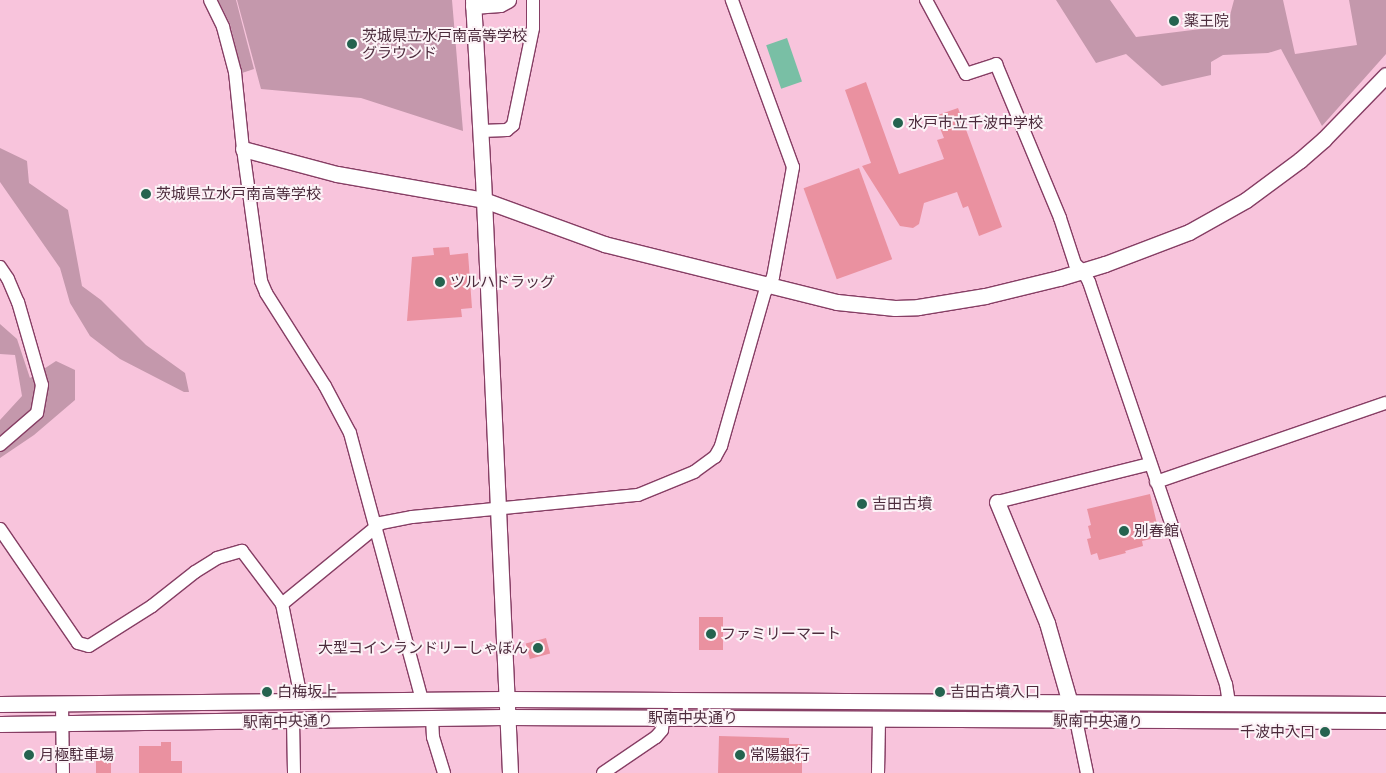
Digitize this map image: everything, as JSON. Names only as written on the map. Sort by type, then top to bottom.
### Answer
[{"type":"street","points":[[210,0],[223,27],[235,72],[255,251],[263,287],[342,416],[350,433],[422,700]]},
{"type":"street","points":[[508,0],[500,4],[473,3],[481,131],[510,773]]},
{"type":"street","points":[[481,131],[506,130],[513,125],[533,28],[533,0]]},
{"type":"street","points":[[282,604],[381,523],[412,516],[497,510],[638,495],[694,472],[715,457],[721,446],[765,292],[774,277],[793,167],[732,0]]},
{"type":"street","points":[[926,0],[966,74],[996,64],[1060,218],[1075,264],[1089,282],[1149,464],[1226,684],[1229,702]]},
{"type":"street","points":[[243,149],[337,174],[484,200],[604,244],[837,302],[895,308],[918,307],[986,296],[1082,271],[1189,232],[1246,200],[1300,160],[1324,139],[1386,75]]},
{"type":"street","points":[[0,267],[8,279],[18,302],[42,385],[37,413],[0,444]]},
{"type":"street","points":[[1156,482],[1386,403]]},
{"type":"street","points":[[1087,773],[1076,720],[1048,623],[997,502],[1149,464]]},
{"type":"street","points":[[0,528],[78,643],[89,646],[152,606],[195,572],[217,558],[242,551],[282,604],[302,702]]},
{"type":"street","name":"駅南中央通り","points":[[0,704],[507,699],[1386,704]]},
{"type":"street","points":[[62,704],[63,773]]},
{"type":"street","name":"駅南中央通り","points":[[0,724],[508,717],[1386,721]]},
{"type":"street","points":[[432,718],[433,737],[444,773]]},
{"type":"street","points":[[603,773],[656,737],[662,730],[663,718]]},
{"type":"street","points":[[878,773],[880,719]]},
{"type":"street","points":[[294,720],[294,773]]},
{"type":"shaded area","points":[[218,0],[236,0],[254,69],[242,73],[230,24]]},
{"type":"shaded area","name":"茨城県立水戸南高等学校 グラウンド","points":[[237,0],[452,0],[463,131],[361,98],[261,89]]},
{"type":"shaded area","points":[[1056,0],[1110,0],[1136,37],[1217,27],[1230,15],[1234,0],[1283,0],[1295,54],[1357,45],[1349,0],[1386,0],[1386,54],[1322,126],[1281,49],[1268,53],[1223,55],[1211,62],[1211,75],[1162,86],[1126,54],[1096,63]]},
{"type":"shaded area","points":[[787,38],[802,81],[781,89],[766,45]]},
{"type":"shaded area","points":[[0,148],[27,161],[29,183],[68,210],[82,286],[101,300],[146,345],[185,373],[189,392],[184,392],[120,359],[90,336],[70,303],[60,268],[0,182]]},
{"type":"shaded area","points":[[0,324],[17,339],[30,378],[56,361],[75,370],[75,400],[34,435],[0,458],[0,420],[22,396],[15,355],[0,354]]},
{"type":"building","points":[[866,82],[899,174],[944,159],[937,140],[944,138],[935,116],[958,108],[1002,227],[979,236],[968,206],[963,208],[957,192],[924,203],[919,224],[913,228],[900,226],[862,166],[871,163],[845,90]]},
{"type":"building","points":[[859,168],[892,259],[837,279],[804,188]]},
{"type":"building","name":"ツルハドラッグ","points":[[449,247],[450,255],[468,253],[472,308],[461,309],[462,317],[407,321],[412,257],[434,255],[433,248]]},
{"type":"building","name":"別春館","points":[[1150,494],[1160,537],[1142,541],[1143,546],[1125,551],[1126,553],[1099,560],[1097,553],[1091,555],[1087,539],[1091,538],[1088,526],[1091,525],[1087,509]]},
{"type":"building","name":"ファミリーマート","points":[[699,617],[723,617],[723,650],[699,650]]},
{"type":"building","name":"大型コインランドリーしゃぼん","points":[[546,638],[550,653],[530,659],[526,643]]},
{"type":"building","points":[[719,736],[789,738],[789,744],[802,744],[802,773],[718,773]]},
{"type":"building","points":[[161,742],[171,742],[171,761],[182,761],[182,773],[139,773],[139,746],[161,746]]},
{"type":"building","points":[[96,759],[111,759],[111,773],[96,773]]},
{"type":"place","name":"薬王院","points":[[1174,21]]},
{"type":"place","name":"茨城県立水戸南高等学校 グラウンド","points":[[352,44]]},
{"type":"place","name":"水戸市立千波中学校","points":[[898,123]]},
{"type":"place","name":"茨城県立水戸南高等学校","points":[[146,194]]},
{"type":"place","name":"ツルハドラッグ","points":[[440,282]]},
{"type":"place","name":"吉田古墳","points":[[862,504]]},
{"type":"place","name":"別春館","points":[[1124,531]]},
{"type":"place","name":"ファミリーマート","points":[[711,634]]},
{"type":"place","name":"大型コインランドリーしゃぼん","points":[[538,648]]},
{"type":"place","name":"白梅坂上","points":[[267,692]]},
{"type":"place","name":"吉田古墳入口","points":[[940,692]]},
{"type":"place","name":"千波中入口","points":[[1325,732]]},
{"type":"place","name":"月極駐車場","points":[[29,755]]},
{"type":"place","name":"常陽銀行","points":[[740,755]]}]
